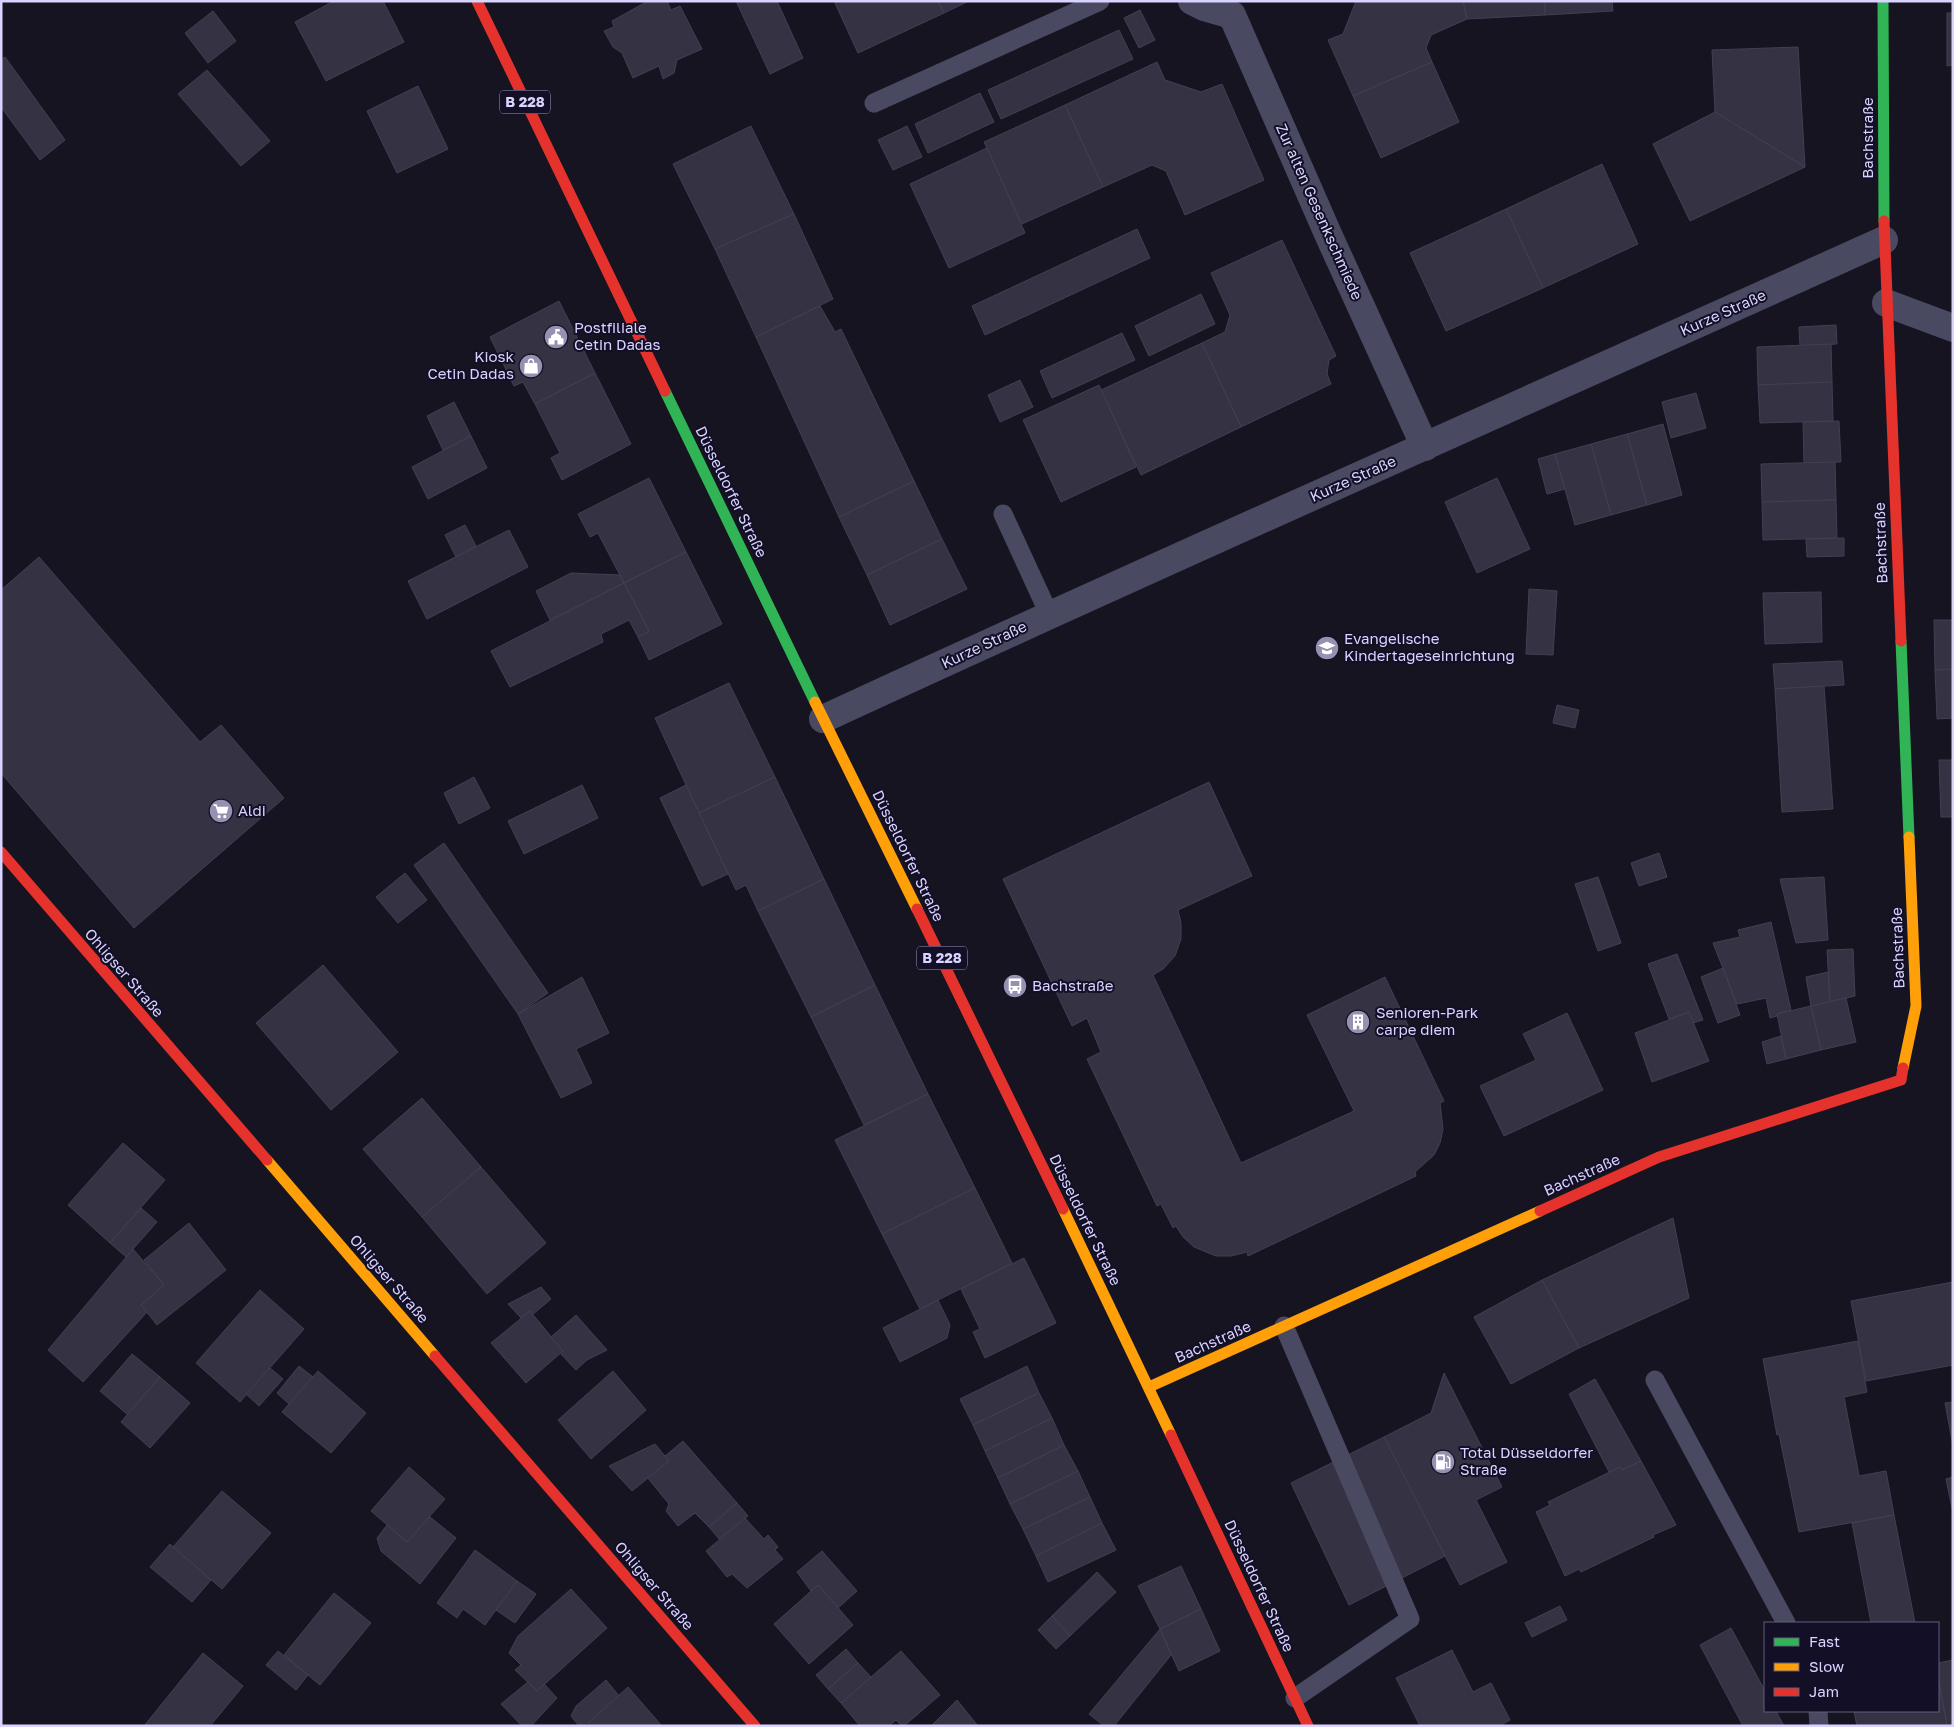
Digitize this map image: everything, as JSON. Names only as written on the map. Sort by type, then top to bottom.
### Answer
[{"type":"main road","name":"Düsseldorfer Straße","points":[[477,1],[823,719],[970,1016],[1149,1387],[1308,1726]]},
{"type":"main road","name":"Bachstraße","points":[[1149,1387],[1659,1157],[1901,1080],[1916,1006],[1886,303],[1883,1]]},
{"type":"main road","name":"Ohligser Straße","points":[[1,852],[755,1726]]},
{"type":"street","name":"Zur alten Gesenkschmiede","points":[[1192,1],[1204,7],[1232,15],[1425,448]]},
{"type":"street","name":"Kurze Straße","points":[[823,719],[1049,614],[1425,448],[1884,240]]},
{"type":"street","points":[[1886,303],[1953,328]]},
{"type":"lane","points":[[874,102],[1100,1]]},
{"type":"lane","points":[[1003,514],[1049,614]]},
{"type":"lane","points":[[1284,1326],[1410,1619],[1295,1698]]},
{"type":"lane","points":[[1655,1380],[1785,1622]]},
{"type":"lane","points":[[1818,1712],[1819,1726]]},
{"type":"building","points":[[334,1],[383,1],[404,42],[326,81],[295,22]]},
{"type":"building","points":[[648,1],[667,1],[671,10],[680,6],[702,49],[677,60],[674,73],[663,79],[659,66],[633,78],[622,53],[613,47],[604,31],[614,27],[612,21]]},
{"type":"building","points":[[736,1],[777,1],[803,58],[770,74]]},
{"type":"building","points":[[834,1],[938,1],[944,13],[858,53]]},
{"type":"building","points":[[938,1],[969,1],[944,13]]},
{"type":"building","points":[[1356,1],[1463,1],[1467,19],[1431,35],[1426,48],[1432,62],[1353,96],[1328,40],[1343,34]]},
{"type":"building","points":[[1463,1],[1545,1],[1545,15],[1467,19]]},
{"type":"building","points":[[1545,1],[1612,1],[1613,11],[1545,15]]},
{"type":"building","points":[[1140,10],[1155,40],[1139,48],[1124,18]]},
{"type":"building","points":[[213,11],[236,41],[208,63],[185,33]]},
{"type":"building","points":[[1947,13],[1953,13],[1953,65],[1947,66]]},
{"type":"building","points":[[1119,30],[1133,59],[1001,119],[988,90]]},
{"type":"building","points":[[1798,47],[1805,167],[1715,112],[1712,50]]},
{"type":"building","points":[[5,57],[65,140],[40,160],[1,107],[1,60]]},
{"type":"building","points":[[1157,62],[1165,80],[1201,92],[1222,84],[1264,180],[1185,215],[1166,171],[1152,165],[1103,187],[1065,105]]},
{"type":"building","points":[[1432,62],[1459,122],[1381,158],[1353,96]]},
{"type":"building","points":[[207,70],[270,141],[241,166],[178,94]]},
{"type":"building","points":[[418,86],[448,149],[397,173],[367,111]]},
{"type":"building","points":[[980,93],[994,122],[928,153],[915,124]]},
{"type":"building","points":[[1065,105],[1103,187],[1022,224],[984,142]]},
{"type":"building","points":[[1715,112],[1805,167],[1690,221],[1653,144]]},
{"type":"building","points":[[751,126],[794,214],[715,249],[673,164]]},
{"type":"building","points":[[907,126],[922,157],[893,170],[878,140]]},
{"type":"building","points":[[987,148],[1025,233],[949,268],[910,184]]},
{"type":"building","points":[[1602,164],[1638,244],[1543,288],[1506,209]]},
{"type":"building","points":[[1506,209],[1543,288],[1446,331],[1410,253]]},
{"type":"building","points":[[794,214],[833,299],[756,337],[715,249]]},
{"type":"building","points":[[1137,229],[1150,258],[985,335],[972,306]]},
{"type":"building","points":[[1282,240],[1336,356],[1329,360],[1327,374],[1331,384],[1241,427],[1202,343],[1225,332],[1230,315],[1211,273]]},
{"type":"building","points":[[1201,294],[1215,324],[1149,356],[1135,326]]},
{"type":"building","points":[[559,301],[595,373],[535,404],[523,382],[514,386],[490,337]]},
{"type":"building","points":[[820,306],[835,332],[841,329],[914,481],[839,517],[756,337]]},
{"type":"building","points":[[1836,325],[1837,344],[1800,346],[1799,327]]},
{"type":"building","points":[[1122,333],[1135,360],[1052,398],[1040,371]]},
{"type":"building","points":[[1202,343],[1241,427],[1141,475],[1101,390]]},
{"type":"building","points":[[1831,344],[1832,382],[1758,385],[1757,347]]},
{"type":"building","points":[[595,373],[631,444],[562,480],[551,458],[560,453],[535,404]]},
{"type":"building","points":[[1020,380],[1033,407],[1000,422],[988,395]]},
{"type":"building","points":[[1832,382],[1833,421],[1760,423],[1758,385]]},
{"type":"building","points":[[1099,385],[1136,467],[1061,502],[1023,420]]},
{"type":"building","points":[[1696,393],[1706,428],[1671,438],[1662,402]]},
{"type":"building","points":[[454,402],[471,436],[443,450],[427,416]]},
{"type":"building","points":[[1839,421],[1841,462],[1804,463],[1803,422]]},
{"type":"building","points":[[1663,424],[1682,495],[1647,505],[1627,434]]},
{"type":"building","points":[[1627,434],[1647,505],[1611,515],[1591,444]]},
{"type":"building","points":[[471,436],[487,468],[428,499],[412,467]]},
{"type":"building","points":[[1591,444],[1611,515],[1575,525],[1555,454]]},
{"type":"building","points":[[1555,454],[1565,489],[1547,494],[1538,459]]},
{"type":"building","points":[[1835,462],[1836,500],[1762,502],[1761,464]]},
{"type":"building","points":[[649,478],[686,552],[624,583],[598,533],[590,537],[578,514]]},
{"type":"building","points":[[1497,478],[1530,549],[1477,573],[1445,502]]},
{"type":"building","points":[[914,481],[942,539],[867,575],[839,517]]},
{"type":"building","points":[[1836,500],[1837,538],[1763,540],[1762,502]]},
{"type":"building","points":[[465,525],[476,546],[456,557],[445,535]]},
{"type":"building","points":[[509,530],[528,567],[427,619],[408,581]]},
{"type":"building","points":[[1844,538],[1844,556],[1807,557],[1806,539]]},
{"type":"building","points":[[942,539],[967,589],[890,625],[867,575]]},
{"type":"building","points":[[686,552],[722,624],[649,660],[638,637],[649,631],[624,583]]},
{"type":"building","points":[[39,557],[200,742],[221,725],[284,798],[134,928],[1,773],[1,590]]},
{"type":"building","points":[[571,573],[620,575],[624,583],[550,620],[536,591]]},
{"type":"building","points":[[624,583],[649,631],[638,637],[629,620],[601,634],[603,642],[510,687],[491,651]]},
{"type":"building","points":[[1529,589],[1557,591],[1553,655],[1526,654]]},
{"type":"building","points":[[1821,592],[1822,642],[1765,644],[1763,593]]},
{"type":"building","points":[[1934,620],[1953,620],[1953,669],[1935,670]]},
{"type":"building","points":[[1842,661],[1844,685],[1775,689],[1773,664]]},
{"type":"building","points":[[1953,669],[1953,718],[1937,719],[1935,670]]},
{"type":"building","points":[[729,683],[775,777],[699,813],[655,718]]},
{"type":"building","points":[[1824,686],[1833,809],[1782,812],[1775,689]]},
{"type":"building","points":[[1557,705],[1579,710],[1575,728],[1553,723]]},
{"type":"building","points":[[1939,760],[1953,760],[1953,817],[1941,817]]},
{"type":"building","points":[[474,777],[490,808],[459,824],[444,793]]},
{"type":"building","points":[[775,777],[824,879],[758,911],[746,885],[736,890],[699,813]]},
{"type":"building","name":"Senioren-Park carpe diem","points":[[1209,782],[1252,876],[1178,910],[1181,923],[1181,939],[1175,956],[1163,969],[1153,975],[1241,1163],[1354,1111],[1307,1015],[1385,977],[1444,1101],[1440,1103],[1443,1129],[1440,1143],[1434,1155],[1415,1172],[1416,1176],[1248,1256],[1247,1252],[1231,1256],[1216,1256],[1194,1247],[1183,1237],[1176,1226],[1173,1228],[1161,1204],[1157,1206],[1087,1059],[1101,1052],[1087,1018],[1072,1026],[1003,879]]},
{"type":"building","points":[[582,785],[598,818],[524,854],[508,821]]},
{"type":"building","points":[[686,785],[728,874],[702,886],[660,798]]},
{"type":"building","points":[[444,843],[548,993],[518,1014],[414,865]]},
{"type":"building","points":[[1659,853],[1667,877],[1639,886],[1631,863]]},
{"type":"building","points":[[405,873],[427,900],[398,923],[376,897]]},
{"type":"building","points":[[1598,877],[1621,943],[1598,951],[1575,884]]},
{"type":"building","points":[[1824,877],[1828,940],[1796,943],[1780,879]]},
{"type":"building","points":[[824,879],[875,985],[811,1017],[758,911]]},
{"type":"building","points":[[1771,922],[1791,1010],[1770,1018],[1766,998],[1737,1004],[1713,943],[1740,937],[1738,930]]},
{"type":"building","points":[[1853,949],[1855,996],[1830,1002],[1827,950]]},
{"type":"building","points":[[1677,954],[1703,1020],[1693,1023],[1689,1012],[1669,1019],[1648,964]]},
{"type":"building","points":[[323,965],[398,1052],[331,1110],[256,1023]]},
{"type":"building","points":[[1723,968],[1740,1015],[1718,1023],[1701,977]]},
{"type":"building","points":[[1828,972],[1830,1002],[1811,1006],[1806,977]]},
{"type":"building","points":[[582,977],[609,1033],[576,1049],[592,1083],[561,1098],[518,1014]]},
{"type":"building","points":[[875,985],[928,1094],[864,1125],[811,1017]]},
{"type":"building","points":[[1846,998],[1856,1042],[1821,1050],[1811,1006]]},
{"type":"building","points":[[1811,1006],[1821,1050],[1786,1059],[1777,1014]]},
{"type":"building","points":[[1689,1012],[1709,1061],[1652,1082],[1635,1033]]},
{"type":"building","points":[[1567,1013],[1603,1090],[1504,1136],[1480,1086],[1536,1060],[1523,1034]]},
{"type":"building","points":[[1781,1036],[1786,1059],[1767,1064],[1762,1042]]},
{"type":"building","points":[[928,1094],[975,1188],[882,1234],[835,1140]]},
{"type":"building","points":[[422,1098],[481,1167],[422,1217],[363,1149]]},
{"type":"building","points":[[123,1143],[165,1180],[110,1243],[68,1205]]},
{"type":"building","points":[[481,1167],[546,1243],[487,1294],[422,1217]]},
{"type":"building","points":[[975,1188],[1012,1263],[920,1309],[882,1234]]},
{"type":"building","points":[[141,1208],[157,1222],[126,1257],[110,1243]]},
{"type":"building","points":[[1673,1218],[1689,1298],[1579,1348],[1542,1280]]},
{"type":"building","points":[[189,1223],[226,1270],[157,1325],[141,1305],[164,1285],[144,1260]]},
{"type":"building","points":[[133,1249],[164,1285],[141,1305],[147,1312],[83,1382],[48,1350]]},
{"type":"building","points":[[1024,1258],[1056,1323],[985,1358],[973,1332],[980,1329],[961,1289]]},
{"type":"building","points":[[1542,1280],[1579,1348],[1511,1384],[1474,1317]]},
{"type":"building","points":[[1953,1282],[1953,1365],[1866,1381],[1851,1301]]},
{"type":"building","points":[[541,1287],[551,1299],[532,1315],[530,1311],[521,1318],[508,1304]]},
{"type":"building","points":[[260,1290],[304,1329],[240,1402],[196,1363]]},
{"type":"building","points":[[938,1300],[950,1325],[947,1338],[900,1362],[883,1328]]},
{"type":"building","points":[[530,1311],[563,1351],[526,1383],[491,1343]]},
{"type":"building","points":[[576,1315],[607,1350],[587,1360],[576,1370],[561,1354],[563,1351],[551,1337]]},
{"type":"building","points":[[1858,1341],[1867,1392],[1844,1397],[1859,1476],[1886,1471],[1894,1515],[1799,1532],[1779,1434],[1777,1435],[1763,1359]]},
{"type":"building","points":[[132,1354],[160,1377],[128,1415],[100,1391]]},
{"type":"building","points":[[299,1366],[313,1377],[289,1404],[277,1393]]},
{"type":"building","points":[[1027,1366],[1039,1393],[973,1425],[960,1399]]},
{"type":"building","points":[[270,1368],[283,1379],[259,1406],[246,1394]]},
{"type":"building","points":[[318,1371],[366,1413],[331,1453],[282,1412]]},
{"type":"building","points":[[613,1371],[646,1410],[591,1459],[558,1420]]},
{"type":"building","name":"Total Düsseldorfer Straße","points":[[1444,1373],[1502,1487],[1476,1500],[1507,1562],[1460,1585],[1384,1437],[1431,1413]]},
{"type":"building","points":[[160,1377],[190,1403],[150,1448],[121,1422]]},
{"type":"building","points":[[1595,1379],[1641,1461],[1622,1470],[1620,1467],[1609,1472],[1569,1394]]},
{"type":"building","points":[[1039,1393],[1052,1418],[985,1451],[973,1425]]},
{"type":"building","points":[[1953,1402],[1953,1446],[1945,1403]]},
{"type":"building","points":[[1052,1418],[1064,1445],[998,1478],[985,1451]]},
{"type":"building","points":[[1384,1437],[1445,1556],[1349,1605],[1291,1483]]},
{"type":"building","points":[[683,1441],[737,1503],[709,1527],[695,1513],[678,1526],[666,1511],[669,1504],[647,1477],[669,1461],[665,1456]]},
{"type":"building","points":[[655,1444],[669,1461],[632,1491],[609,1466]]},
{"type":"building","points":[[1064,1445],[1078,1471],[1010,1504],[998,1478]]},
{"type":"building","points":[[1641,1461],[1676,1525],[1581,1572],[1579,1569],[1565,1576],[1536,1512],[1550,1505],[1548,1502],[1620,1467],[1622,1470]]},
{"type":"building","points":[[409,1467],[445,1499],[407,1542],[371,1511]]},
{"type":"building","points":[[1078,1471],[1090,1497],[1023,1529],[1010,1504]]},
{"type":"building","points":[[1953,1477],[1953,1513],[1946,1479]]},
{"type":"building","points":[[222,1491],[271,1533],[222,1589],[173,1547]]},
{"type":"building","points":[[1090,1497],[1102,1523],[1036,1556],[1023,1529]]},
{"type":"building","points":[[737,1503],[748,1516],[719,1539],[709,1527]]},
{"type":"building","points":[[1894,1515],[1915,1622],[1871,1622],[1852,1523]]},
{"type":"building","points":[[430,1517],[456,1538],[420,1584],[381,1551],[377,1538],[387,1525],[407,1542]]},
{"type":"building","points":[[745,1518],[764,1539],[768,1535],[778,1547],[775,1550],[783,1559],[747,1588],[732,1574],[727,1577],[706,1551]]},
{"type":"building","points":[[1102,1523],[1116,1550],[1048,1582],[1036,1556]]},
{"type":"building","points":[[170,1544],[211,1580],[192,1602],[150,1567]]},
{"type":"building","points":[[475,1550],[517,1581],[485,1625],[463,1609],[457,1618],[437,1603]]},
{"type":"building","points":[[822,1551],[857,1591],[838,1608],[818,1585],[811,1591],[797,1572]]},
{"type":"building","points":[[1181,1566],[1201,1609],[1160,1629],[1138,1586]]},
{"type":"building","points":[[1097,1572],[1116,1592],[1070,1636],[1052,1616]]},
{"type":"building","points":[[517,1581],[536,1594],[515,1623],[496,1610]]},
{"type":"building","points":[[818,1585],[853,1625],[809,1664],[774,1624]]},
{"type":"building","points":[[571,1589],[607,1628],[537,1691],[515,1670],[521,1665],[509,1653],[518,1636]]},
{"type":"building","points":[[334,1593],[371,1623],[320,1685],[284,1655]]},
{"type":"building","points":[[1560,1606],[1567,1620],[1532,1637],[1525,1623]]},
{"type":"building","points":[[1201,1609],[1220,1651],[1179,1671],[1160,1629]]},
{"type":"building","points":[[1052,1616],[1070,1636],[1056,1649],[1038,1630]]},
{"type":"building","points":[[1731,1628],[1764,1689],[1764,1712],[1777,1712],[1784,1726],[1743,1726],[1700,1645]]},
{"type":"building","points":[[1160,1629],[1171,1655],[1114,1726],[1104,1726],[1089,1714]]},
{"type":"building","points":[[846,1649],[858,1663],[828,1689],[816,1675]]},
{"type":"building","points":[[1452,1650],[1473,1692],[1491,1683],[1510,1720],[1499,1726],[1420,1726],[1396,1678]]},
{"type":"building","points":[[278,1651],[308,1675],[296,1690],[266,1665]]},
{"type":"building","points":[[901,1651],[940,1695],[904,1726],[896,1720],[889,1726],[860,1726],[841,1703]]},
{"type":"building","points":[[203,1653],[243,1686],[210,1726],[144,1726]]},
{"type":"building","points":[[1953,1660],[1953,1726],[1947,1726],[1939,1682],[1939,1663]]},
{"type":"building","points":[[858,1663],[871,1677],[841,1703],[828,1689]]},
{"type":"building","points":[[606,1680],[619,1696],[584,1726],[579,1726],[571,1716],[576,1706]]},
{"type":"building","points":[[528,1682],[537,1691],[544,1684],[557,1698],[531,1726],[522,1726],[501,1704]]},
{"type":"building","points":[[1939,1682],[1947,1726],[1857,1726],[1854,1712],[1939,1712]]},
{"type":"building","points":[[628,1687],[662,1726],[590,1726],[588,1723]]},
{"type":"building","points":[[957,1700],[978,1726],[931,1726]]},
{"type":"traffic: fast","points":[[1883,1],[1884,221]]},
{"type":"traffic: fast","points":[[665,391],[815,702]]},
{"type":"traffic: fast","points":[[1901,641],[1909,837]]},
{"type":"traffic: slow","points":[[815,702],[917,909]]},
{"type":"traffic: slow","points":[[1903,1068],[1916,1006],[1909,837]]},
{"type":"traffic: slow","points":[[267,1160],[435,1356]]},
{"type":"traffic: slow","points":[[1063,1209],[1171,1435]]},
{"type":"traffic: slow","points":[[1149,1387],[1540,1211]]},
{"type":"traffic: jam","points":[[477,1],[665,391]]},
{"type":"traffic: jam","points":[[1884,221],[1901,641]]},
{"type":"traffic: jam","points":[[1,852],[267,1160]]},
{"type":"traffic: jam","points":[[917,909],[1063,1209]]},
{"type":"traffic: jam","points":[[1540,1211],[1659,1157],[1901,1080],[1903,1068]]},
{"type":"traffic: jam","points":[[435,1356],[755,1726]]},
{"type":"traffic: jam","points":[[1171,1435],[1308,1726]]},
{"type":"place","name":"Postfiliale Cetin Dadas","points":[[556,337]]},
{"type":"place","name":"Kiosk Cetin Dadas","points":[[531,366]]},
{"type":"place","name":"Evangelische Kindertageseinrichtung","points":[[1327,648]]},
{"type":"place","name":"Aldi","points":[[221,811]]},
{"type":"place","name":"Bachstraße","points":[[1015,986]]},
{"type":"place","name":"Senioren-Park carpe diem","points":[[1358,1022]]},
{"type":"place","name":"Total Düsseldorfer Straße","points":[[1443,1462]]}]
